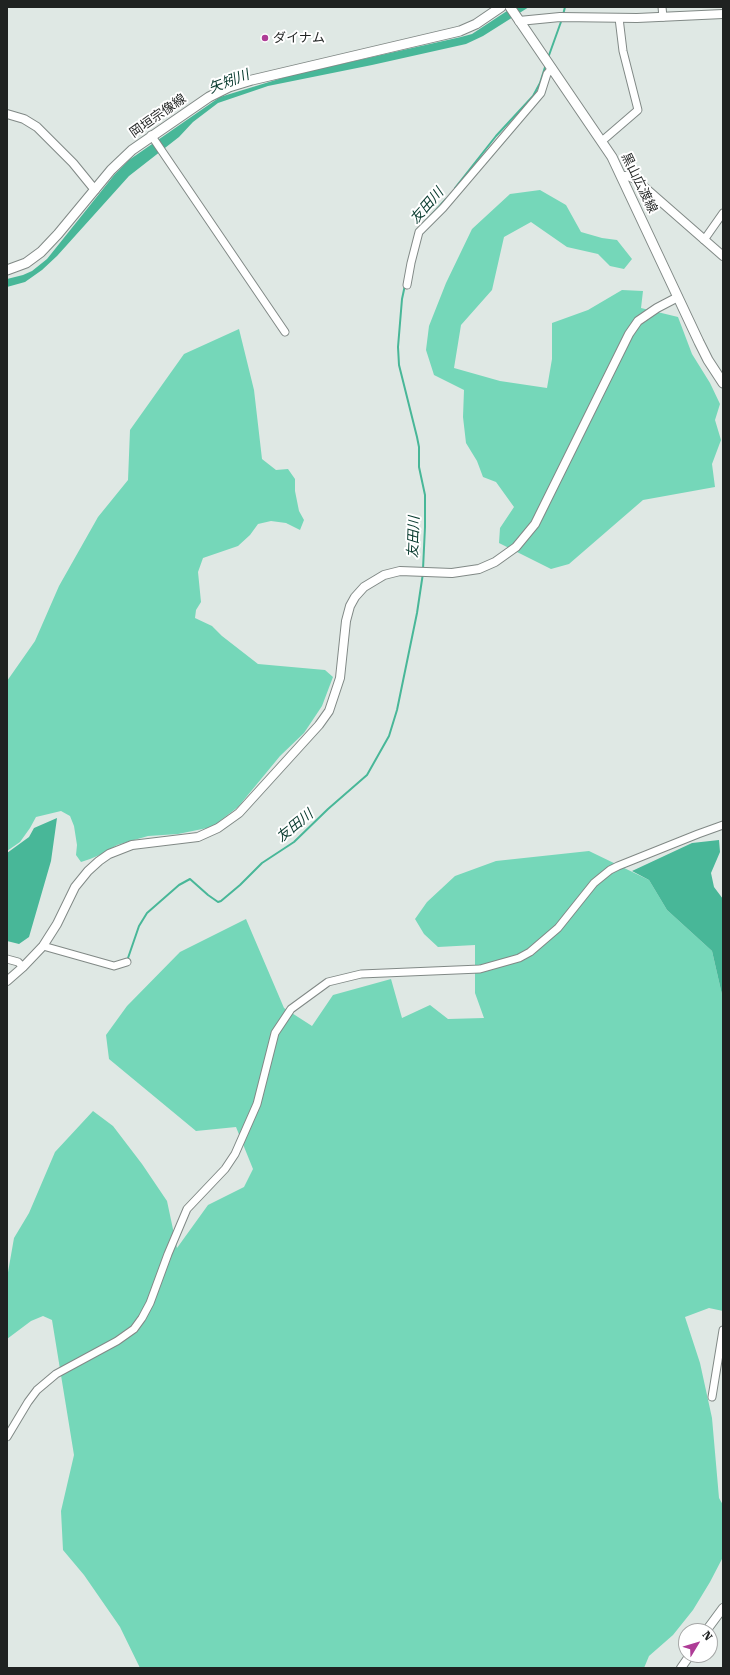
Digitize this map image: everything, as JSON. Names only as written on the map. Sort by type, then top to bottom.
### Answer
[{"type":"main road","name":"岡垣宗像線","points":[[7,270],[26,263],[41,252],[122,158],[151,135],[209,97],[252,80],[460,31],[476,24],[501,7]]},
{"type":"main road","name":"黒山広渡線","points":[[510,7],[602,141],[622,176],[708,360],[723,383]]},
{"type":"street","points":[[662,7],[663,17]]},
{"type":"street","points":[[519,21],[570,17],[619,18],[723,14]]},
{"type":"street","points":[[602,141],[638,110],[623,51],[619,18]]},
{"type":"street","points":[[407,285],[419,232],[443,208],[541,93],[547,74],[552,68]]},
{"type":"street","points":[[7,114],[24,119],[37,127],[73,162],[95,190]]},
{"type":"street","points":[[151,135],[285,332]]},
{"type":"street","points":[[622,176],[628,176],[635,179],[723,256]]},
{"type":"street","points":[[704,240],[723,213]]},
{"type":"street","points":[[7,981],[43,946],[57,924],[75,887],[88,871],[99,861],[109,854],[132,845],[198,837],[218,828],[239,813],[319,725],[331,706],[340,678],[346,621],[350,606],[355,597],[364,587],[384,575],[400,571],[452,573],[479,569],[495,562],[516,547],[535,524],[629,334],[638,321],[657,308],[678,297]]},
{"type":"street","points":[[7,1437],[37,1390],[56,1374],[117,1341],[134,1329],[142,1318],[150,1303],[187,1209],[225,1168],[235,1154],[257,1104],[275,1033],[291,1009],[328,982],[361,974],[480,969],[519,958],[530,952],[558,928],[594,883],[610,870],[692,836],[723,825]]},
{"type":"street","points":[[43,946],[114,966],[127,962]]},
{"type":"street","points":[[7,959],[18,962],[23,967]]},
{"type":"street","points":[[712,1396],[723,1330]]},
{"type":"street","points":[[712,1623],[723,1608]]},
{"type":"shaded area","points":[[513,7],[529,7],[483,36],[466,44],[268,86],[218,103],[193,122],[179,137],[129,176],[57,256],[42,270],[25,282],[7,287],[7,279],[32,271],[47,259],[115,174],[129,160],[220,97],[292,75],[472,34]]},
{"type":"shaded area","points":[[540,190],[566,205],[581,232],[602,238],[617,240],[632,259],[624,269],[610,266],[598,254],[567,247],[531,222],[504,237],[492,290],[461,325],[454,368],[500,381],[547,388],[552,359],[552,323],[588,310],[622,290],[643,291],[641,308],[678,317],[692,354],[710,383],[720,404],[715,420],[721,440],[712,464],[715,487],[643,500],[569,564],[551,569],[499,543],[500,528],[514,507],[496,482],[483,477],[477,461],[466,443],[463,417],[464,390],[434,375],[426,350],[429,326],[446,283],[472,229],[510,194]]},
{"type":"shaded area","points":[[239,329],[254,390],[262,459],[276,470],[288,469],[295,479],[295,491],[299,511],[304,520],[300,530],[286,523],[271,521],[258,524],[250,535],[238,546],[203,558],[198,572],[201,602],[196,610],[195,618],[212,626],[222,636],[258,664],[325,670],[333,677],[322,706],[304,733],[280,756],[238,807],[212,827],[178,834],[148,836],[117,845],[102,854],[81,862],[76,855],[77,845],[74,826],[70,816],[61,811],[36,817],[20,842],[7,851],[7,681],[35,641],[59,586],[98,517],[128,480],[130,430],[184,354]]},
{"type":"shaded area","points":[[57,818],[51,861],[29,937],[19,944],[7,941],[7,853],[29,837],[34,828]]},
{"type":"shaded area","points":[[719,840],[720,852],[711,873],[714,887],[723,899],[723,999],[712,951],[667,910],[649,880],[632,871],[692,843]]},
{"type":"shaded area","points":[[589,851],[649,880],[667,910],[712,951],[723,999],[723,1311],[709,1308],[685,1317],[700,1363],[712,1418],[719,1498],[723,1505],[723,1557],[693,1610],[683,1623],[678,1623],[678,1629],[673,1635],[649,1656],[644,1668],[140,1668],[120,1627],[84,1575],[63,1550],[61,1511],[74,1455],[52,1320],[43,1316],[31,1321],[7,1339],[7,1278],[14,1238],[29,1213],[55,1152],[93,1111],[113,1126],[142,1164],[167,1201],[177,1248],[208,1205],[244,1187],[253,1169],[236,1127],[196,1131],[109,1059],[106,1035],[127,1006],[180,952],[246,919],[284,1008],[312,1026],[333,995],[391,979],[402,1018],[430,1005],[448,1019],[484,1018],[475,993],[475,945],[438,947],[424,934],[415,919],[427,902],[455,876],[496,861]]},
{"type":"waterway","name":"友田川","points":[[563,15],[565,7]]},
{"type":"waterway","name":"友田川","points":[[548,58],[562,19]]},
{"type":"waterway","name":"友田川","points":[[455,188],[496,136],[533,96],[540,83],[546,64]]},
{"type":"waterway","name":"友田川","points":[[423,224],[446,199]]},
{"type":"waterway","name":"友田川","points":[[405,285],[402,299],[398,347],[399,365],[417,437],[419,447],[419,467],[425,495],[423,569]]},
{"type":"waterway","name":"友田川","points":[[128,958],[139,926],[147,913],[179,885],[190,879],[208,895],[218,902],[221,901],[262,863],[294,842],[328,809],[367,775],[389,736],[397,710],[417,613],[423,573]]},
{"type":"place","name":"ダイナム","points":[[265,38]]},
{"type":"water label","name":"矢矧川","points":[[229,82]]}]
